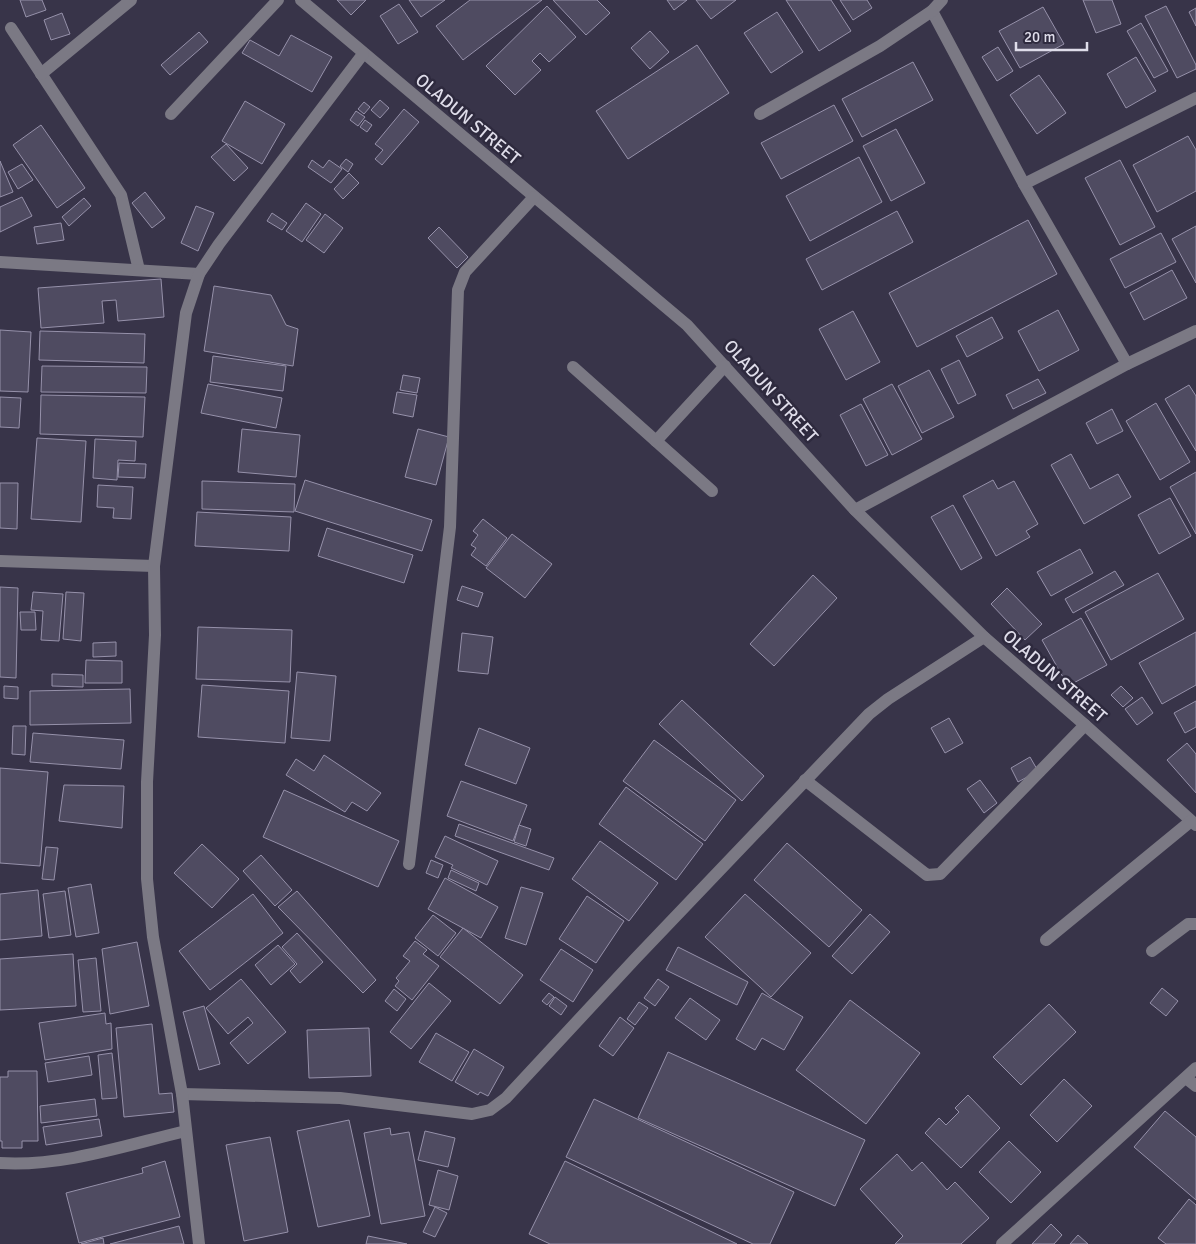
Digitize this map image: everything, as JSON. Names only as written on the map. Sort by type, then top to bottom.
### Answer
[{"type":"street","points":[[41,74],[131,0]]},
{"type":"street","points":[[171,114],[278,0]]},
{"type":"street","points":[[760,114],[880,46],[932,11],[942,0]]},
{"type":"street","name":"OLADUN STREET","points":[[307,2],[363,54],[613,261],[687,325],[855,510],[984,637],[1194,823]]},
{"type":"street","points":[[932,11],[1024,184],[1127,364]]},
{"type":"street","points":[[11,28],[121,195],[139,270]]},
{"type":"street","points":[[199,1244],[182,1094],[153,937],[147,878],[147,782],[155,635],[154,566],[186,313],[199,274],[219,244],[363,54]]},
{"type":"street","points":[[1024,184],[1196,98]]},
{"type":"street","points":[[409,864],[450,527],[458,290],[464,272],[534,197]]},
{"type":"street","points":[[0,262],[199,274]]},
{"type":"street","points":[[855,510],[1127,364],[1196,331]]},
{"type":"street","points":[[656,440],[725,366]]},
{"type":"street","points":[[573,367],[712,491]]},
{"type":"street","points":[[0,561],[154,566]]},
{"type":"street","points":[[182,1094],[340,1098],[472,1114],[490,1110],[506,1098],[634,959],[854,729],[888,699],[984,637]]},
{"type":"street","points":[[805,780],[927,875],[940,874],[1085,725]]},
{"type":"street","points":[[1046,940],[1194,823]]},
{"type":"street","points":[[1152,951],[1188,924],[1196,924]]},
{"type":"street","points":[[1002,1244],[1196,1068]]},
{"type":"street","points":[[1186,1078],[1196,1086]]},
{"type":"street","points":[[0,1163],[40,1163],[79,1157],[186,1131]]},
{"type":"building","points":[[20,0],[42,0],[46,10],[26,17]]},
{"type":"building","points":[[337,0],[366,0],[351,15]]},
{"type":"building","points":[[409,0],[445,0],[421,17]]},
{"type":"building","points":[[470,0],[542,0],[463,60],[436,26]]},
{"type":"building","points":[[553,0],[597,0],[610,13],[586,35]]},
{"type":"building","points":[[667,0],[687,0],[674,10]]},
{"type":"building","points":[[696,0],[736,0],[711,19]]},
{"type":"building","points":[[786,0],[831,0],[851,31],[819,51]]},
{"type":"building","points":[[840,0],[867,0],[872,8],[853,20]]},
{"type":"building","points":[[1083,0],[1112,0],[1121,24],[1096,33]]},
{"type":"building","points":[[399,4],[418,32],[398,44],[380,16]]},
{"type":"building","points":[[547,6],[576,37],[549,62],[540,53],[532,61],[541,70],[515,95],[486,66]]},
{"type":"building","points":[[1166,6],[1196,65],[1196,69],[1177,78],[1145,16]]},
{"type":"building","points":[[1043,7],[1064,44],[1020,68],[999,31]]},
{"type":"building","points":[[1196,8],[1196,26],[1189,12]]},
{"type":"building","points":[[777,12],[803,52],[771,73],[744,33]]},
{"type":"building","points":[[62,13],[70,34],[51,40],[44,20]]},
{"type":"building","points":[[1141,23],[1168,71],[1154,78],[1127,31]]},
{"type":"building","points":[[650,31],[669,52],[650,69],[631,48]]},
{"type":"building","points":[[199,32],[208,42],[170,75],[161,65]]},
{"type":"building","points":[[291,35],[332,57],[312,92],[242,53],[250,40],[279,56]]},
{"type":"building","points":[[697,45],[729,93],[628,159],[596,111]]},
{"type":"building","points":[[998,47],[1013,71],[997,81],[982,57]]},
{"type":"building","points":[[1136,57],[1156,91],[1126,108],[1107,74]]},
{"type":"building","points":[[913,62],[933,100],[862,137],[842,99]]},
{"type":"building","points":[[1039,75],[1066,113],[1037,134],[1010,95]]},
{"type":"building","points":[[380,100],[389,108],[380,118],[371,110]]},
{"type":"building","points":[[245,101],[285,124],[262,164],[222,141]]},
{"type":"building","points":[[364,102],[370,107],[364,114],[358,109]]},
{"type":"building","points":[[834,105],[853,141],[781,179],[761,143]]},
{"type":"building","points":[[404,109],[419,122],[382,165],[375,159],[383,150],[375,144]]},
{"type":"building","points":[[356,111],[365,117],[358,126],[350,120]]},
{"type":"building","points":[[365,120],[372,125],[367,132],[360,127]]},
{"type":"building","points":[[41,125],[85,188],[57,208],[13,145]]},
{"type":"building","points":[[896,129],[925,183],[891,201],[863,146]]},
{"type":"building","points":[[1188,136],[1196,150],[1196,191],[1157,212],[1133,165]]},
{"type":"building","points":[[226,144],[248,168],[234,181],[211,157]]},
{"type":"building","points":[[859,157],[882,202],[810,241],[786,196]]},
{"type":"building","points":[[346,159],[353,164],[348,172],[340,166]]},
{"type":"building","points":[[312,160],[323,168],[329,160],[342,169],[331,183],[308,167]]},
{"type":"building","points":[[1120,160],[1155,227],[1120,245],[1085,178]]},
{"type":"building","points":[[0,161],[13,192],[0,197]]},
{"type":"building","points":[[22,164],[33,180],[18,189],[8,172]]},
{"type":"building","points":[[349,173],[359,183],[343,199],[334,189]]},
{"type":"building","points":[[145,192],[165,218],[152,228],[132,203]]},
{"type":"building","points":[[22,197],[32,216],[0,232],[0,207]]},
{"type":"building","points":[[84,198],[91,206],[69,226],[62,217]]},
{"type":"building","points":[[306,203],[321,214],[302,242],[286,231]]},
{"type":"building","points":[[196,206],[214,213],[198,251],[181,243]]},
{"type":"building","points":[[897,211],[913,242],[822,290],[806,259]]},
{"type":"building","points":[[272,213],[287,223],[282,230],[267,221]]},
{"type":"building","points":[[325,214],[343,228],[324,253],[306,240]]},
{"type":"building","points":[[1028,220],[1057,274],[917,347],[889,293]]},
{"type":"building","points":[[61,223],[64,240],[37,244],[34,227]]},
{"type":"building","points":[[1196,226],[1196,283],[1172,239]]},
{"type":"building","points":[[439,227],[468,257],[457,268],[428,238]]},
{"type":"building","points":[[1161,233],[1176,262],[1125,288],[1110,259]]},
{"type":"building","points":[[1172,270],[1187,298],[1144,320],[1130,293]]},
{"type":"building","points":[[161,279],[164,317],[118,321],[116,300],[102,301],[104,323],[41,328],[38,288]]},
{"type":"building","points":[[214,286],[271,295],[286,325],[298,329],[293,366],[204,351]]},
{"type":"building","points":[[1058,310],[1079,350],[1039,371],[1018,331]]},
{"type":"building","points":[[853,311],[880,362],[846,380],[819,329]]},
{"type":"building","points":[[992,317],[1003,338],[967,357],[956,336]]},
{"type":"building","points":[[0,330],[31,332],[28,392],[0,391]]},
{"type":"building","points":[[40,331],[145,334],[144,363],[39,360]]},
{"type":"building","points":[[213,356],[286,366],[283,391],[210,382]]},
{"type":"building","points":[[959,360],[976,395],[958,404],[941,369]]},
{"type":"building","points":[[42,366],[147,367],[146,393],[41,392]]},
{"type":"building","points":[[929,370],[954,417],[922,433],[898,386]]},
{"type":"building","points":[[403,375],[420,378],[417,393],[400,390]]},
{"type":"building","points":[[1038,379],[1046,393],[1013,409],[1006,395]]},
{"type":"building","points":[[208,384],[282,398],[276,428],[201,413]]},
{"type":"building","points":[[892,384],[922,439],[892,455],[863,399]]},
{"type":"building","points":[[1189,385],[1196,396],[1196,451],[1165,399]]},
{"type":"building","points":[[397,392],[417,395],[413,417],[393,413]]},
{"type":"building","points":[[41,395],[145,397],[143,437],[40,434]]},
{"type":"building","points":[[0,397],[21,398],[19,428],[0,427]]},
{"type":"building","points":[[1156,403],[1190,462],[1160,480],[1126,421]]},
{"type":"building","points":[[861,404],[888,455],[866,466],[840,415]]},
{"type":"building","points":[[1112,409],[1123,431],[1097,444],[1086,423]]},
{"type":"building","points":[[242,429],[300,435],[296,477],[238,472]]},
{"type":"building","points":[[418,429],[449,437],[436,485],[405,477]]},
{"type":"building","points":[[37,438],[86,441],[81,522],[31,519]]},
{"type":"building","points":[[95,439],[136,441],[135,461],[118,460],[117,480],[93,478]]},
{"type":"building","points":[[1071,454],[1090,489],[1118,474],[1131,497],[1084,524],[1051,465]]},
{"type":"building","points":[[119,463],[146,464],[145,478],[118,477]]},
{"type":"building","points":[[1196,472],[1196,534],[1170,487]]},
{"type":"building","points":[[305,480],[432,520],[422,551],[295,511]]},
{"type":"building","points":[[993,480],[998,489],[1014,481],[1038,524],[1026,531],[1030,537],[996,556],[963,496]]},
{"type":"building","points":[[202,481],[295,484],[294,512],[202,509]]},
{"type":"building","points":[[0,483],[18,483],[17,529],[0,528]]},
{"type":"building","points":[[98,485],[133,487],[131,519],[113,518],[114,508],[97,507]]},
{"type":"building","points":[[1170,498],[1191,536],[1159,554],[1138,515]]},
{"type":"building","points":[[953,505],[982,558],[961,570],[931,517]]},
{"type":"building","points":[[197,512],[291,517],[289,551],[195,546]]},
{"type":"building","points":[[483,519],[507,538],[486,566],[471,555],[476,548],[471,545],[478,535],[473,531]]},
{"type":"building","points":[[327,528],[413,555],[404,583],[318,556]]},
{"type":"building","points":[[512,534],[552,564],[525,598],[486,568]]},
{"type":"building","points":[[1080,549],[1093,573],[1051,596],[1037,572]]},
{"type":"building","points":[[1115,571],[1124,585],[1073,613],[1065,599]]},
{"type":"building","points":[[1158,573],[1184,619],[1111,660],[1085,612]]},
{"type":"building","points":[[813,575],[837,598],[774,666],[750,644]]},
{"type":"building","points":[[462,586],[483,593],[478,607],[457,600]]},
{"type":"building","points":[[0,587],[18,588],[16,678],[0,677]]},
{"type":"building","points":[[1007,588],[1042,624],[1025,640],[991,604]]},
{"type":"building","points":[[33,592],[63,594],[59,641],[41,640],[43,611],[31,610]]},
{"type":"building","points":[[66,592],[84,593],[81,641],[63,639]]},
{"type":"building","points":[[20,612],[35,612],[36,630],[21,630]]},
{"type":"building","points":[[1081,618],[1107,665],[1068,686],[1042,640]]},
{"type":"building","points":[[198,627],[292,630],[290,682],[196,679]]},
{"type":"building","points":[[1196,632],[1196,685],[1162,704],[1139,663]]},
{"type":"building","points":[[462,633],[493,637],[488,674],[458,671]]},
{"type":"building","points":[[116,642],[116,656],[93,657],[93,643]]},
{"type":"building","points":[[86,660],[122,661],[122,683],[85,683]]},
{"type":"building","points":[[297,672],[336,676],[330,741],[291,738]]},
{"type":"building","points":[[52,674],[83,675],[83,687],[52,686]]},
{"type":"building","points":[[202,685],[289,691],[285,743],[198,737]]},
{"type":"building","points":[[4,686],[18,687],[18,699],[4,698]]},
{"type":"building","points":[[1121,686],[1133,698],[1123,707],[1111,695]]},
{"type":"building","points":[[130,689],[131,723],[30,725],[30,691]]},
{"type":"building","points":[[1142,697],[1153,713],[1137,725],[1125,709]]},
{"type":"building","points":[[682,700],[764,776],[742,801],[659,724]]},
{"type":"building","points":[[1196,701],[1196,727],[1185,733],[1174,713]]},
{"type":"building","points":[[949,718],[963,743],[945,753],[931,728]]},
{"type":"building","points":[[13,726],[26,726],[25,755],[12,754]]},
{"type":"building","points":[[479,728],[530,748],[516,784],[465,765]]},
{"type":"building","points":[[33,733],[124,740],[121,769],[30,762]]},
{"type":"building","points":[[654,740],[736,800],[705,841],[623,781]]},
{"type":"building","points":[[1187,743],[1196,754],[1196,793],[1167,760]]},
{"type":"building","points":[[324,755],[381,793],[367,811],[352,802],[345,812],[286,775],[296,759],[314,771]]},
{"type":"building","points":[[1030,757],[1038,771],[1018,782],[1011,768]]},
{"type":"building","points":[[0,768],[48,772],[40,866],[0,863]]},
{"type":"building","points":[[980,780],[997,803],[984,813],[967,789]]},
{"type":"building","points":[[461,781],[527,805],[513,841],[447,816]]},
{"type":"building","points":[[64,785],[124,786],[122,828],[59,821]]},
{"type":"building","points":[[626,787],[703,844],[676,880],[599,824]]},
{"type":"building","points":[[284,790],[399,841],[378,887],[263,837]]},
{"type":"building","points":[[459,824],[554,858],[549,870],[455,836]]},
{"type":"building","points":[[519,825],[531,829],[526,846],[514,842]]},
{"type":"building","points":[[445,836],[498,861],[487,885],[451,868],[453,865],[435,857]]},
{"type":"building","points":[[600,841],[658,883],[629,921],[572,879]]},
{"type":"building","points":[[787,843],[862,910],[829,947],[754,880]]},
{"type":"building","points":[[202,844],[239,879],[212,908],[174,873]]},
{"type":"building","points":[[46,847],[58,848],[54,880],[42,879]]},
{"type":"building","points":[[261,855],[292,890],[275,906],[243,871]]},
{"type":"building","points":[[431,860],[443,865],[438,878],[426,873]]},
{"type":"building","points":[[451,870],[479,883],[476,891],[448,878]]},
{"type":"building","points":[[445,878],[498,907],[481,938],[428,909]]},
{"type":"building","points":[[91,884],[99,933],[76,937],[68,888]]},
{"type":"building","points":[[521,887],[543,893],[526,945],[505,938]]},
{"type":"building","points":[[38,890],[42,936],[0,940],[0,894]]},
{"type":"building","points":[[65,891],[71,935],[49,938],[43,894]]},
{"type":"building","points":[[297,891],[376,980],[363,993],[278,907]]},
{"type":"building","points":[[253,894],[283,933],[210,990],[179,951]]},
{"type":"building","points":[[745,894],[811,953],[771,997],[705,937]]},
{"type":"building","points":[[587,896],[624,921],[596,963],[559,939]]},
{"type":"building","points":[[870,914],[890,932],[852,974],[832,956]]},
{"type":"building","points":[[433,915],[456,933],[438,956],[415,938]]},
{"type":"building","points":[[463,928],[523,975],[500,1004],[440,957]]},
{"type":"building","points":[[297,933],[323,962],[300,983],[290,971],[297,964],[282,947]]},
{"type":"building","points":[[415,941],[427,950],[423,954],[439,966],[412,1000],[395,986],[399,981],[396,978],[410,961],[403,956]]},
{"type":"building","points":[[137,942],[149,1006],[110,1014],[102,949]]},
{"type":"building","points":[[278,945],[295,964],[271,985],[255,965]]},
{"type":"building","points":[[678,947],[748,982],[737,1005],[666,970]]},
{"type":"building","points":[[561,949],[593,970],[573,1002],[540,980]]},
{"type":"building","points":[[73,954],[76,1006],[0,1010],[0,959]]},
{"type":"building","points":[[96,958],[101,1011],[83,1012],[78,960]]},
{"type":"building","points":[[241,979],[286,1032],[248,1064],[230,1043],[253,1023],[248,1017],[228,1034],[206,1008]]},
{"type":"building","points":[[658,979],[669,987],[655,1006],[644,998]]},
{"type":"building","points":[[429,983],[451,1001],[411,1049],[390,1032]]},
{"type":"building","points":[[1162,988],[1178,1001],[1166,1016],[1150,1003]]},
{"type":"building","points":[[394,989],[406,999],[397,1011],[385,1001]]},
{"type":"building","points":[[549,993],[554,997],[547,1005],[542,1001]]},
{"type":"building","points":[[762,993],[803,1017],[784,1050],[762,1038],[755,1050],[736,1039]]},
{"type":"building","points":[[555,997],[567,1006],[561,1015],[549,1006]]},
{"type":"building","points":[[690,998],[720,1020],[706,1040],[675,1018]]},
{"type":"building","points":[[850,1000],[920,1053],[866,1124],[796,1070]]},
{"type":"building","points":[[639,1002],[648,1008],[635,1025],[627,1019]]},
{"type":"building","points":[[1049,1004],[1076,1032],[1021,1085],[993,1057]]},
{"type":"building","points":[[204,1006],[220,1064],[199,1070],[183,1012]]},
{"type":"building","points":[[105,1013],[106,1024],[111,1023],[112,1049],[45,1060],[39,1023]]},
{"type":"building","points":[[620,1017],[634,1028],[613,1056],[599,1046]]},
{"type":"building","points":[[152,1024],[159,1094],[172,1093],[174,1112],[124,1117],[116,1028]]},
{"type":"building","points":[[369,1028],[371,1076],[309,1078],[307,1030]]},
{"type":"building","points":[[436,1033],[469,1052],[452,1081],[419,1062]]},
{"type":"building","points":[[474,1049],[504,1067],[488,1096],[480,1092],[478,1095],[455,1082]]},
{"type":"building","points":[[668,1052],[865,1140],[835,1206],[638,1118]]},
{"type":"building","points":[[112,1053],[117,1098],[102,1099],[98,1055]]},
{"type":"building","points":[[89,1056],[92,1075],[48,1082],[45,1063]]},
{"type":"building","points":[[8,1071],[37,1071],[38,1141],[22,1141],[22,1148],[2,1148],[2,1141],[0,1141],[0,1077],[8,1077]]},
{"type":"building","points":[[1064,1079],[1092,1106],[1057,1142],[1030,1115]]},
{"type":"building","points":[[968,1095],[1000,1128],[961,1168],[925,1133],[939,1118],[946,1125],[959,1112],[955,1108]]},
{"type":"building","points":[[95,1099],[97,1116],[41,1123],[40,1106]]},
{"type":"building","points":[[594,1099],[794,1192],[770,1244],[753,1244],[566,1157]]},
{"type":"building","points":[[1165,1111],[1196,1137],[1196,1200],[1134,1147]]},
{"type":"building","points":[[99,1119],[102,1136],[46,1145],[43,1127]]},
{"type":"building","points":[[349,1120],[370,1216],[318,1227],[297,1131]]},
{"type":"building","points":[[390,1128],[391,1135],[409,1132],[425,1216],[381,1224],[364,1133]]},
{"type":"building","points":[[425,1131],[455,1138],[448,1167],[418,1160]]},
{"type":"building","points":[[270,1137],[288,1232],[244,1241],[226,1145]]},
{"type":"building","points":[[1009,1141],[1041,1172],[1011,1203],[979,1172]]},
{"type":"building","points":[[897,1154],[912,1171],[922,1162],[947,1190],[955,1182],[989,1218],[961,1244],[895,1244],[903,1236],[860,1189]]},
{"type":"building","points":[[165,1161],[180,1217],[79,1243],[66,1193],[143,1173],[142,1168]]},
{"type":"building","points":[[565,1161],[737,1244],[550,1244],[529,1234]]},
{"type":"building","points":[[438,1170],[458,1176],[449,1210],[429,1205]]},
{"type":"building","points":[[1189,1199],[1196,1205],[1196,1244],[1166,1244],[1158,1238]]},
{"type":"building","points":[[435,1207],[447,1213],[435,1237],[423,1232]]},
{"type":"building","points":[[1051,1224],[1062,1235],[1054,1244],[1032,1244]]},
{"type":"building","points":[[179,1226],[184,1244],[110,1244]]},
{"type":"building","points":[[1078,1235],[1088,1244],[1070,1244]]},
{"type":"building","points":[[368,1236],[407,1244],[366,1244]]},
{"type":"building","points":[[103,1238],[104,1244],[81,1244]]}]
